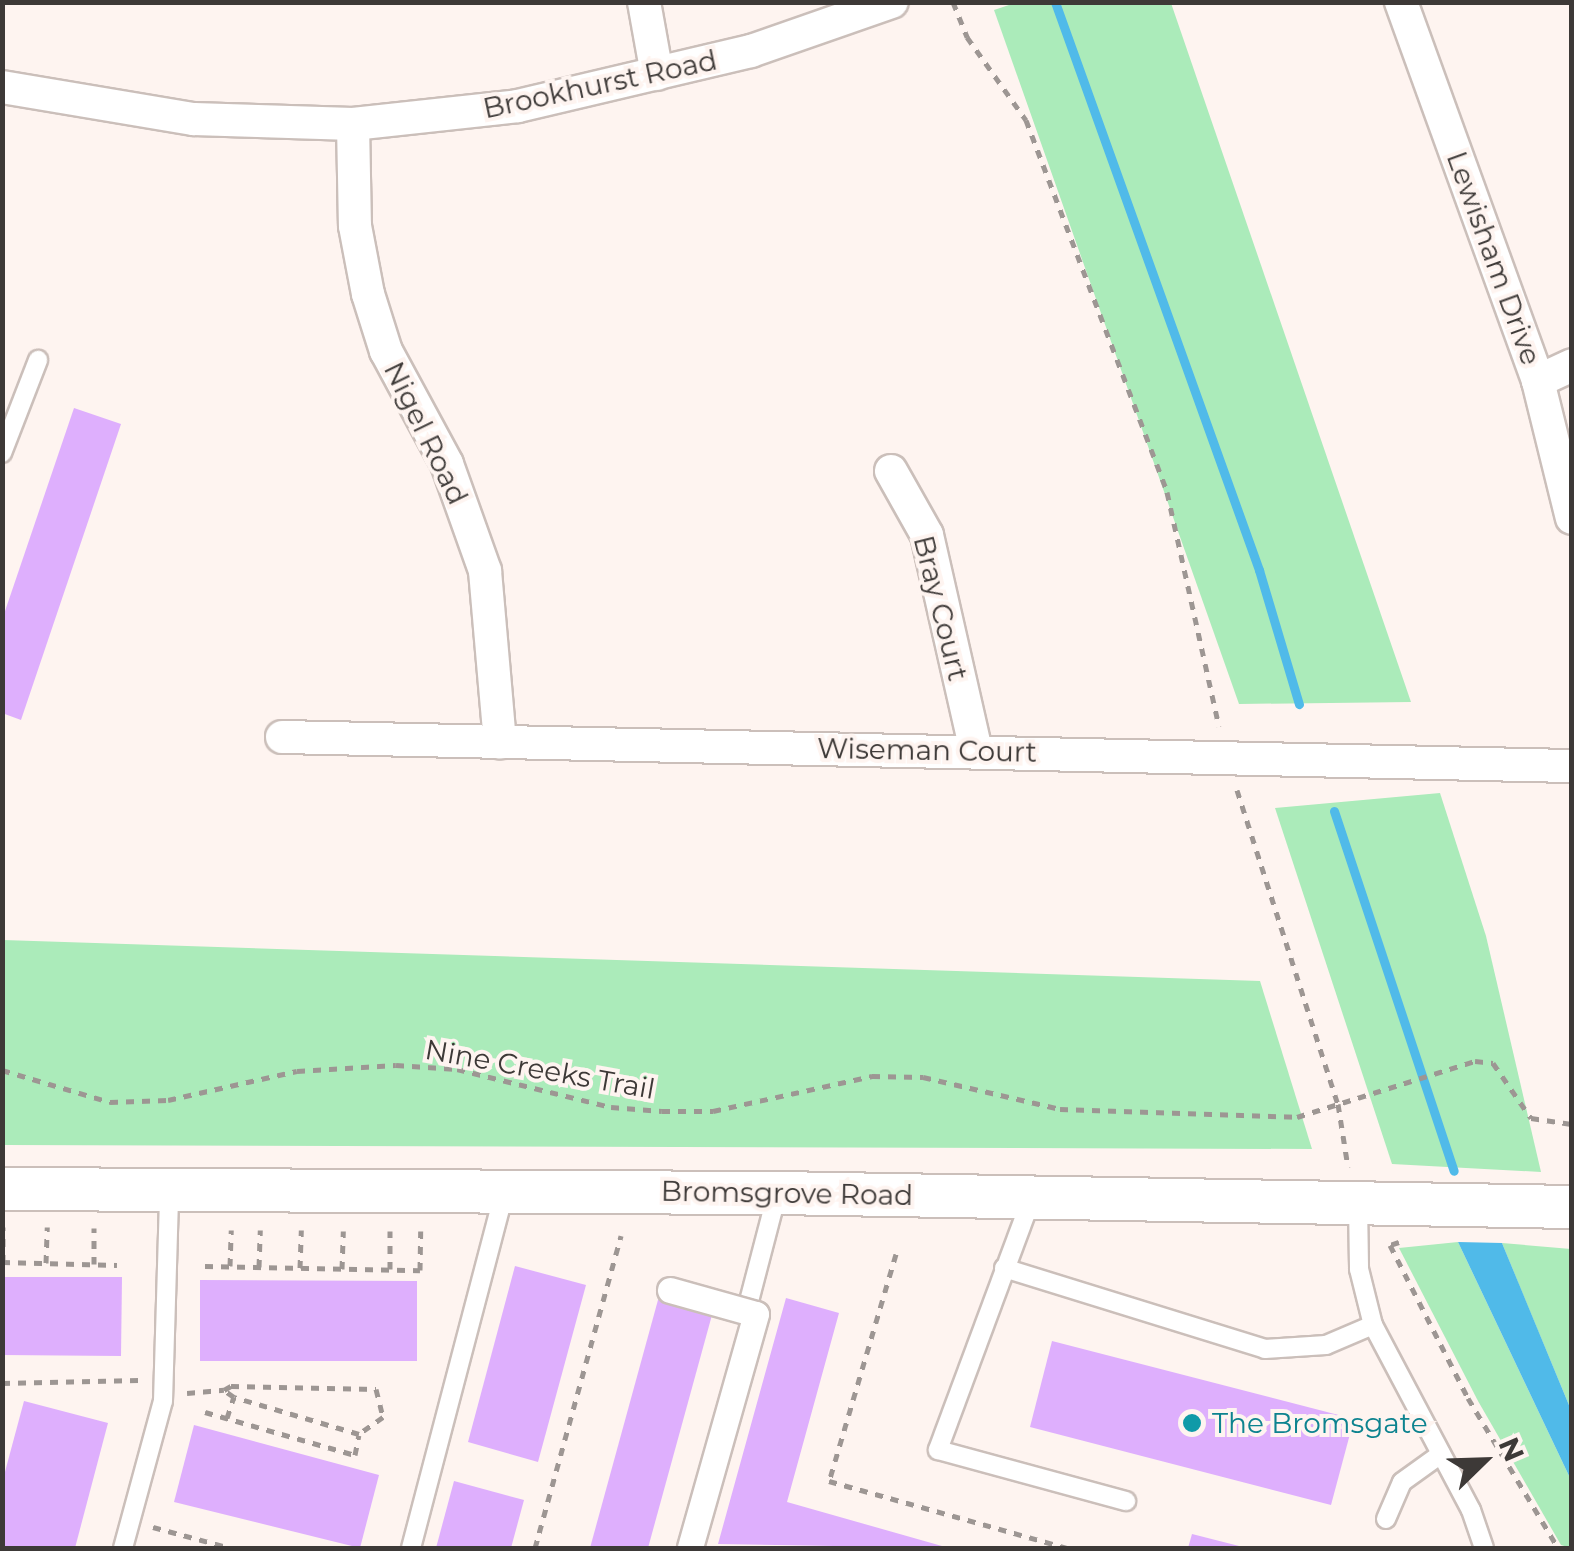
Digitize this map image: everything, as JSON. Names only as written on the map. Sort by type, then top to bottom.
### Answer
[{"type":"street","points":[[644,2],[657,74]]},
{"type":"street","name":"Brookhurst Road","points":[[2,87],[194,120],[352,124],[518,106],[751,51],[892,2]]},
{"type":"street","name":"Lewisham Drive","points":[[1401,2],[1538,380],[1572,518]]},
{"type":"street","name":"Nigel Road","points":[[352,124],[355,226],[368,294],[386,351],[446,464],[485,572],[500,742]]},
{"type":"street","points":[[1538,380],[1572,364]]},
{"type":"street","name":"Bray Court","points":[[891,471],[927,534],[976,751]]},
{"type":"street","name":"Wiseman Court","points":[[282,737],[1572,766]]},
{"type":"street","name":"Bromsgrove Road","points":[[2,1190],[505,1190],[1572,1207]]},
{"type":"street","points":[[670,1290],[756,1314],[690,1548]]},
{"type":"lane","points":[[2,453],[38,360]]},
{"type":"lane","points":[[410,1548],[505,1190]]},
{"type":"lane","points":[[123,1548],[162,1401],[169,1193]]},
{"type":"lane","points":[[748,1305],[778,1193]]},
{"type":"lane","points":[[1032,1197],[938,1450],[1126,1501]]},
{"type":"lane","points":[[1358,1202],[1359,1269],[1373,1325],[1441,1454],[1484,1548]]},
{"type":"lane","points":[[1004,1268],[1264,1349],[1326,1345],[1373,1325]]},
{"type":"lane","points":[[1386,1519],[1402,1482],[1441,1454]]},
{"type":"path","name":"Nine Creeks Trail","points":[[2,1070],[110,1102],[168,1100],[297,1070],[426,1067],[610,1107],[679,1111],[713,1112],[872,1076],[923,1077],[1060,1110],[1297,1116],[1456,1067],[1494,1064],[1519,1109],[1550,1124],[1572,1124]]},
{"type":"path","points":[[4,1227],[3,1262],[117,1264]]},
{"type":"path","points":[[46,1227],[46,1263]]},
{"type":"path","points":[[94,1228],[94,1264]]},
{"type":"path","points":[[230,1266],[231,1230]]},
{"type":"path","points":[[259,1267],[260,1230]]},
{"type":"path","points":[[300,1230],[300,1268]]},
{"type":"path","points":[[342,1268],[343,1231]]},
{"type":"path","points":[[390,1231],[390,1270]]},
{"type":"path","points":[[205,1266],[420,1270],[422,1231]]},
{"type":"path","points":[[535,1548],[621,1236]]},
{"type":"path","points":[[896,1254],[829,1481],[1067,1548]]},
{"type":"path","points":[[140,1397],[141,1367]]},
{"type":"path","points":[[2,1383],[140,1380]]},
{"type":"path","points":[[205,1412],[355,1455],[359,1434],[382,1416],[376,1389],[224,1390],[234,1398],[359,1434]]},
{"type":"path","points":[[227,1419],[234,1398]]},
{"type":"path","points":[[152,1526],[231,1548]]},
{"type":"green space","points":[[1015,3],[1171,3],[1411,702],[1239,704],[994,10]]},
{"type":"green space","points":[[1440,793],[1486,936],[1541,1172],[1392,1164],[1275,808]]},
{"type":"green space","points":[[3,940],[1260,981],[1312,1149],[3,1145]]},
{"type":"green space","points":[[1458,1242],[1571,1480],[1571,1548],[1561,1545],[1478,1401],[1399,1248]]},
{"type":"green space","points":[[1502,1243],[1571,1249],[1571,1410],[1520,1287]]},
{"type":"water","points":[[1458,1242],[1502,1243],[1571,1410],[1571,1480]]},
{"type":"building","points":[[74,408],[121,424],[21,720],[2,713],[2,620]]},
{"type":"building","points":[[515,1266],[586,1285],[538,1462],[468,1442]]},
{"type":"building","points":[[2,1277],[122,1277],[121,1356],[2,1355]]},
{"type":"building","points":[[200,1280],[417,1281],[417,1361],[200,1361]]},
{"type":"building","points":[[661,1289],[715,1304],[648,1548],[590,1548]]},
{"type":"building","points":[[786,1298],[839,1313],[787,1502],[949,1548],[718,1544]]},
{"type":"building","name":"The Bromsgate","points":[[1052,1341],[1354,1419],[1331,1505],[1030,1427]]},
{"type":"building","points":[[24,1401],[108,1423],[75,1548],[2,1548],[2,1483]]},
{"type":"building","points":[[194,1425],[379,1475],[360,1548],[174,1502]]},
{"type":"building","points":[[454,1481],[524,1500],[511,1548],[436,1548]]},
{"type":"building","points":[[1192,1534],[1243,1547],[1243,1548],[1188,1548]]},
{"type":"waterway","points":[[1055,2],[1259,570],[1299,704]]},
{"type":"waterway","points":[[1334,811],[1454,1171]]},
{"type":"place","name":"The Bromsgate","points":[[1192,1423]]}]
